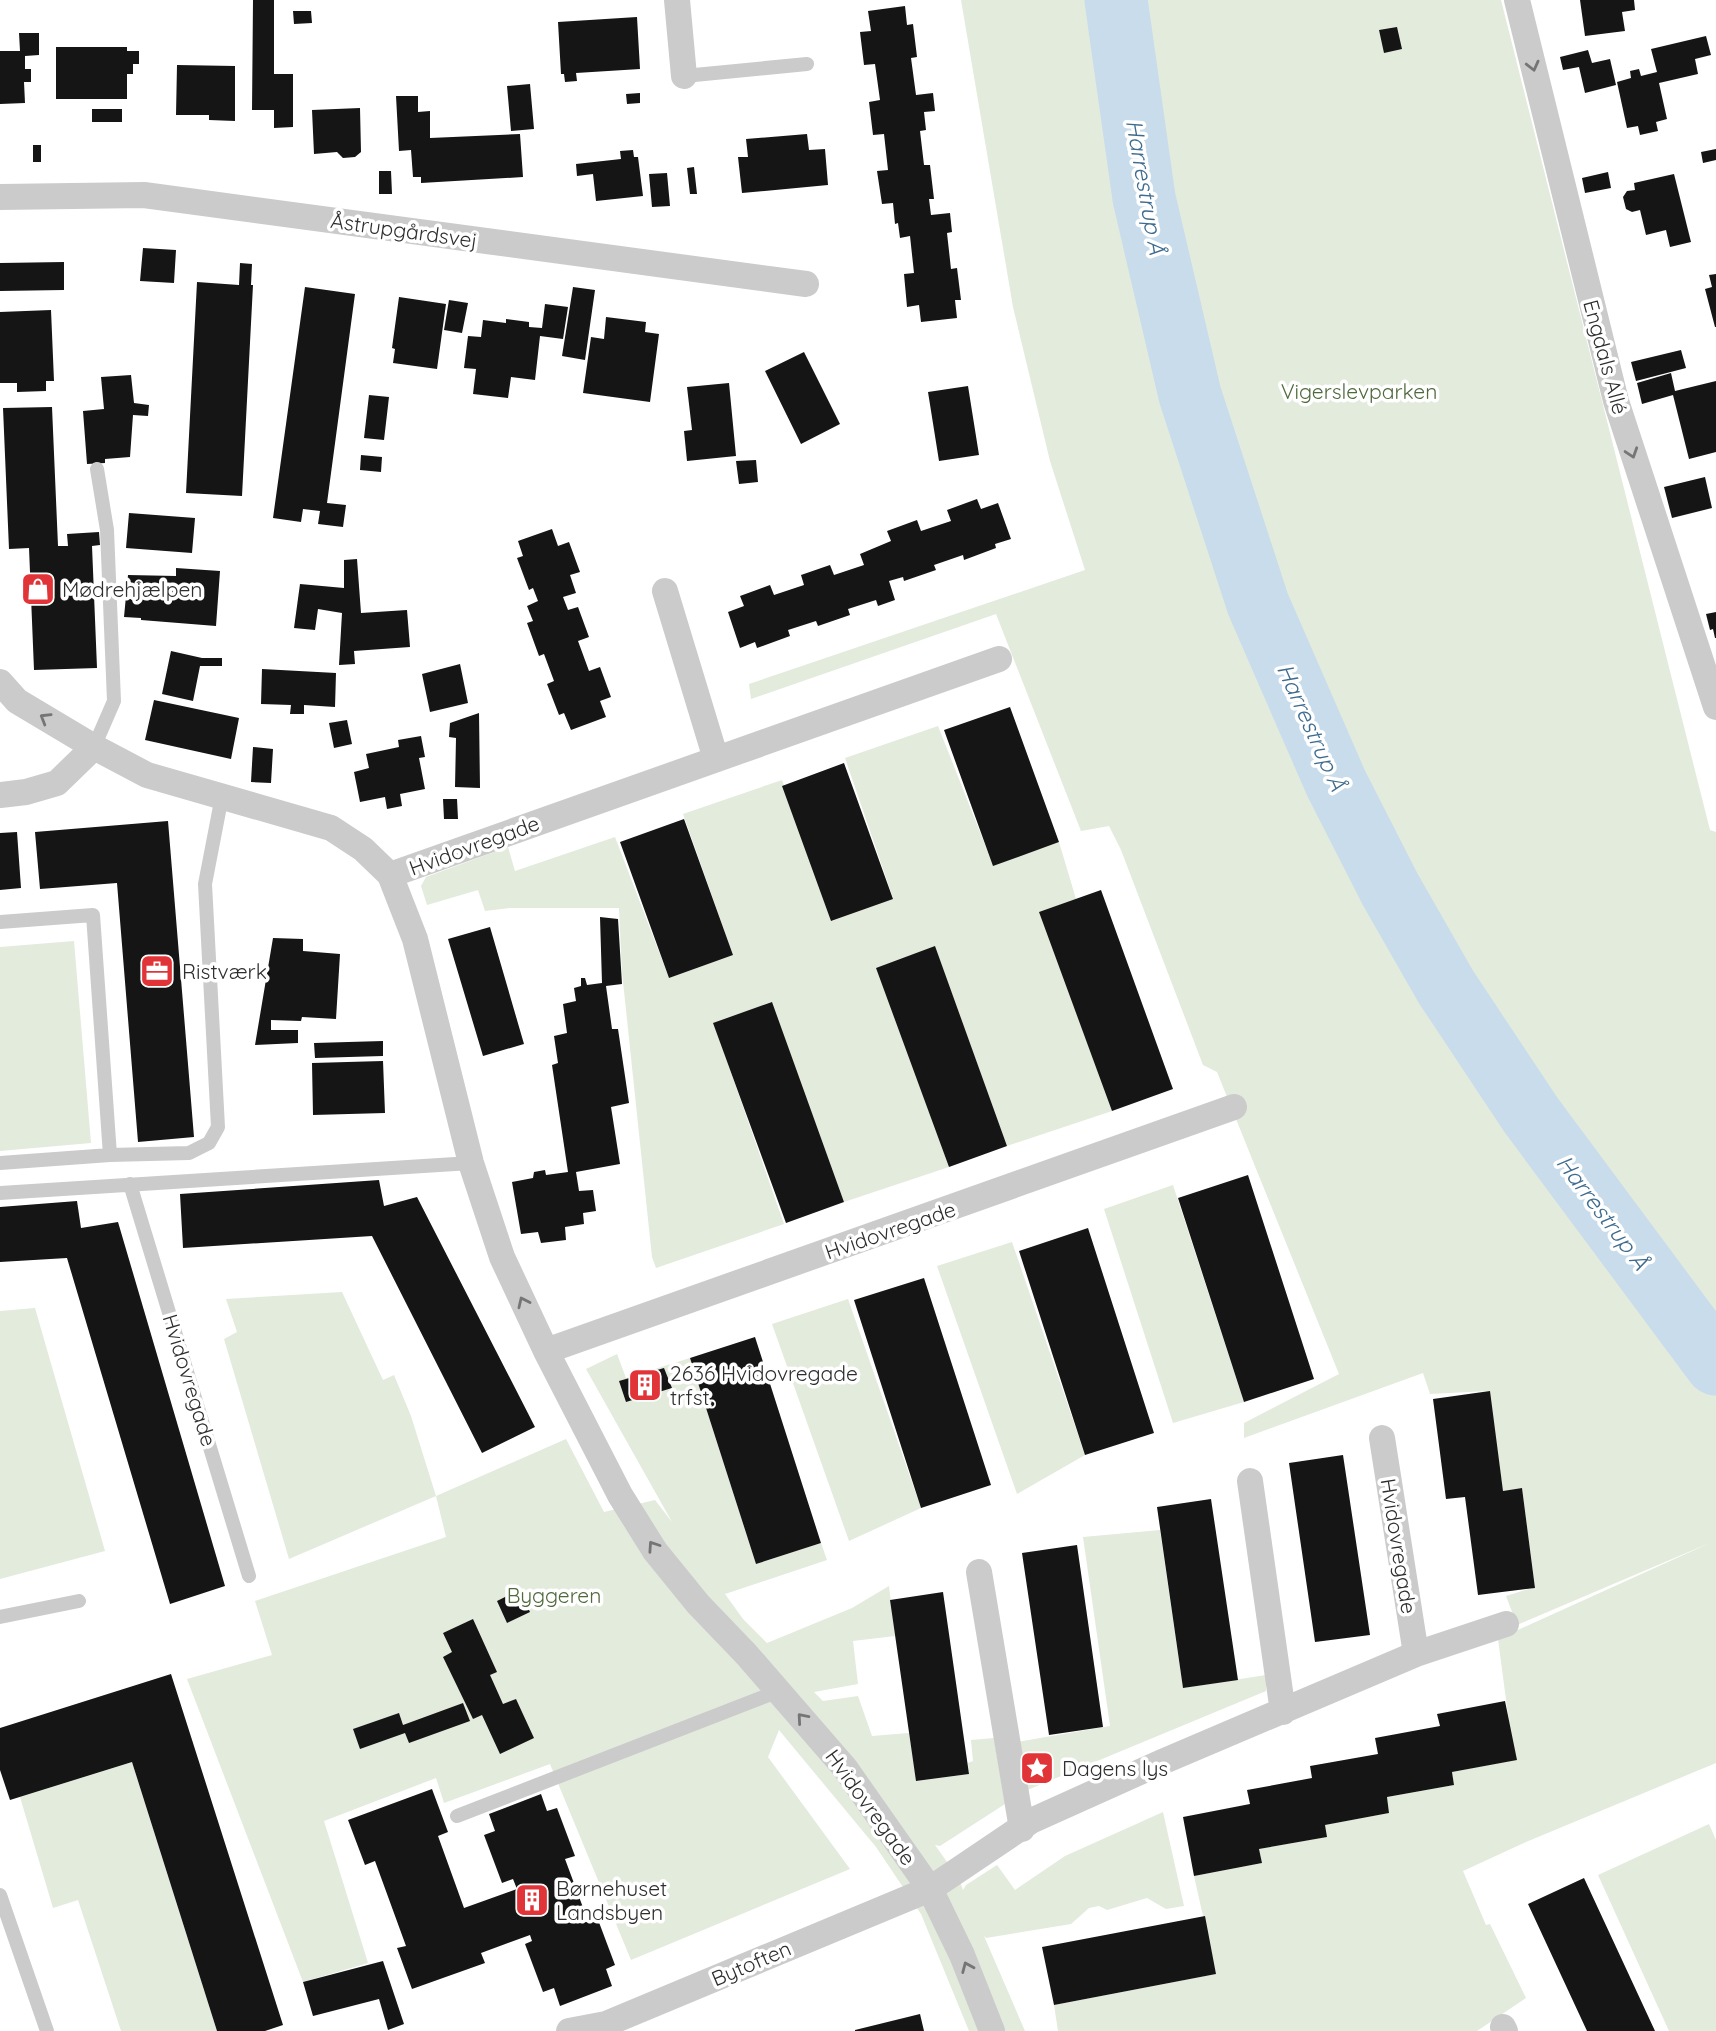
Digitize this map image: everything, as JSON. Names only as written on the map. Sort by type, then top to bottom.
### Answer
[{"type":"street","points":[[677,0],[684,76]]},
{"type":"street","name":"Engdals Allé","points":[[1517,0],[1616,401],[1716,707]]},
{"type":"street","name":"Åstrupgårdsvej","points":[[0,197],[144,195],[806,284]]},
{"type":"street","points":[[665,592],[716,759]]},
{"type":"street","name":"Hvidovregade","points":[[390,875],[999,659]]},
{"type":"street","name":"Hvidovregade","points":[[0,682],[17,701],[147,775],[331,828],[363,849],[390,875],[415,939],[471,1163],[502,1257],[546,1351],[620,1495],[655,1551],[698,1604],[845,1768],[930,1889],[962,1955],[992,2031]]},
{"type":"street","points":[[0,794],[26,792],[57,783],[94,747]]},
{"type":"street","name":"Hvidovregade","points":[[546,1351],[1234,1107]]},
{"type":"street","name":"Hvidovregade","points":[[1382,1438],[1416,1654]]},
{"type":"street","points":[[1250,1481],[1283,1712]]},
{"type":"street","points":[[979,1572],[1022,1829]]},
{"type":"street","points":[[930,1889],[1031,1821],[1416,1654],[1506,1624]]},
{"type":"street","name":"Bytoften","points":[[569,2031],[607,2024],[930,1889]]},
{"type":"lane","points":[[684,76],[807,64]]},
{"type":"lane","points":[[94,747],[114,701],[107,530],[97,469]]},
{"type":"lane","points":[[0,1163],[110,1155],[189,1153],[209,1143],[218,1127],[205,884],[222,796]]},
{"type":"lane","points":[[0,922],[93,915],[110,1155]]},
{"type":"lane","points":[[0,1193],[471,1163]]},
{"type":"lane","name":"Hvidovregade","points":[[130,1184],[249,1576]]},
{"type":"lane","points":[[0,1617],[79,1601]]},
{"type":"lane","points":[[457,1816],[779,1692]]},
{"type":"lane","points":[[0,1895],[47,2031]]},
{"type":"green space","name":"Vigerslevparken","points":[[961,0],[1501,0],[1710,830],[1716,832],[1716,1763],[1463,1871],[1486,1925],[1490,1924],[1526,1998],[1477,2031],[1058,2031],[1054,2005],[1216,1974],[1194,1876],[1262,1863],[1259,1849],[1326,1837],[1325,1825],[1389,1813],[1387,1797],[1454,1785],[1452,1772],[1514,1760],[1498,1639],[1712,1542],[1517,1625],[1506,1596],[1535,1587],[1522,1488],[1503,1491],[1489,1391],[1430,1394],[1423,1373],[1244,1438],[1244,1423],[1339,1374],[1217,1072],[1203,1065],[1121,850],[1109,826],[1081,831],[996,614],[751,699],[749,684],[1085,570],[1050,461],[1013,307]]},
{"type":"green space","points":[[938,726],[993,865],[1059,842],[1076,899],[1040,912],[1112,1111],[1007,1146],[935,947],[877,968],[949,1167],[844,1202],[771,1002],[714,1024],[784,1224],[656,1268],[652,1257],[622,972],[619,908],[510,908],[485,911],[478,890],[427,905],[421,886],[426,877],[508,847],[515,871],[615,837],[669,978],[733,955],[683,814],[782,780],[832,921],[893,898],[845,758]]},
{"type":"green space","points":[[74,941],[91,1143],[0,1151],[0,947]]},
{"type":"green space","points":[[1173,1185],[1244,1402],[1173,1423],[1104,1209]]},
{"type":"green space","points":[[1012,1242],[1085,1455],[1017,1494],[937,1266]]},
{"type":"green space","points":[[342,1292],[383,1380],[394,1375],[411,1416],[436,1496],[289,1559],[224,1339],[237,1332],[226,1299]]},
{"type":"green space","points":[[848,1299],[921,1508],[849,1541],[772,1324]]},
{"type":"green space","points":[[35,1308],[105,1551],[0,1579],[0,1311]]},
{"type":"green space","name":"Byggeren","points":[[617,1354],[626,1378],[690,1358],[756,1564],[821,1543],[827,1560],[725,1594],[743,1619],[767,1643],[852,1608],[889,1586],[895,1636],[853,1641],[858,1684],[814,1692],[823,1701],[858,1696],[872,1736],[909,1733],[917,1781],[969,1774],[968,1763],[973,1761],[971,1740],[994,1738],[1005,1804],[940,1846],[935,1845],[959,1879],[963,1890],[966,1885],[997,1865],[1015,1890],[1065,1856],[1163,1812],[1184,1906],[1166,1909],[1147,1898],[1107,1910],[1099,1906],[1089,1908],[1071,1924],[986,1938],[984,1936],[1025,2031],[969,2031],[921,1914],[876,1847],[779,1730],[768,1757],[850,1869],[631,1960],[550,1764],[444,1803],[436,1778],[324,1821],[368,1963],[303,1982],[187,1679],[272,1655],[255,1601],[446,1537],[436,1496],[566,1439],[604,1512],[655,1500],[672,1522],[586,1369]]},
{"type":"green space","points":[[1160,1530],[1183,1688],[1266,1675],[1266,1691],[1025,1791],[1017,1742],[1110,1726],[1083,1537]]},
{"type":"green space","points":[[132,1762],[217,2031],[121,2031],[78,1900],[53,1908],[20,1797]]},
{"type":"green space","points":[[1709,1824],[1716,1840],[1716,2031],[1669,2031],[1598,1875]]},
{"type":"building","points":[[253,0],[274,0],[274,74],[293,74],[293,127],[274,128],[274,110],[252,110]]},
{"type":"building","points":[[1580,0],[1634,0],[1635,10],[1622,12],[1625,31],[1585,36]]},
{"type":"building","points":[[905,6],[907,25],[913,24],[917,57],[911,58],[916,95],[933,93],[935,111],[924,112],[926,130],[920,131],[924,165],[930,165],[934,199],[929,199],[931,215],[950,213],[952,232],[947,233],[951,269],[957,268],[961,300],[955,300],[957,318],[921,322],[919,305],[907,307],[904,274],[914,273],[910,236],[900,238],[898,223],[895,224],[893,203],[882,204],[877,171],[888,170],[884,134],[873,135],[869,102],[880,100],[875,64],[864,65],[860,32],[871,31],[868,11]]},
{"type":"building","points":[[293,11],[311,11],[312,23],[294,24]]},
{"type":"building","points":[[637,17],[640,69],[576,73],[577,81],[565,82],[564,74],[561,74],[558,22]]},
{"type":"building","points":[[1397,27],[1402,49],[1384,53],[1379,30]]},
{"type":"building","points":[[19,33],[39,33],[39,55],[25,56],[25,69],[31,69],[31,82],[24,82],[25,103],[0,104],[0,51],[20,51]]},
{"type":"building","points":[[1706,36],[1711,55],[1695,59],[1698,74],[1659,83],[1667,119],[1656,122],[1658,131],[1640,135],[1638,126],[1627,128],[1617,82],[1631,78],[1630,71],[1639,69],[1641,76],[1657,72],[1651,49]]},
{"type":"building","points":[[56,47],[127,47],[127,51],[139,51],[139,64],[133,64],[133,74],[127,74],[127,99],[56,99]]},
{"type":"building","points":[[1588,50],[1592,63],[1610,59],[1616,85],[1585,93],[1579,67],[1563,70],[1560,57]]},
{"type":"building","points":[[177,65],[235,66],[235,121],[209,120],[209,115],[176,115]]},
{"type":"building","points":[[530,84],[534,129],[511,131],[507,86]]},
{"type":"building","points":[[640,93],[640,103],[627,104],[626,94]]},
{"type":"building","points":[[396,96],[418,96],[418,112],[430,111],[430,138],[520,134],[523,177],[421,183],[421,177],[413,177],[411,150],[399,151]]},
{"type":"building","points":[[360,108],[361,152],[355,157],[343,158],[337,152],[314,154],[312,110]]},
{"type":"building","points":[[92,109],[122,109],[122,122],[92,122]]},
{"type":"building","points":[[807,134],[809,150],[825,149],[828,185],[742,193],[738,157],[748,157],[746,139]]},
{"type":"building","points":[[33,145],[41,145],[41,162],[33,162]]},
{"type":"building","points":[[1716,149],[1716,160],[1703,163],[1701,152]]},
{"type":"building","points":[[633,150],[634,157],[638,157],[643,196],[596,201],[593,174],[577,176],[576,164],[621,159],[620,151]]},
{"type":"building","points":[[694,167],[697,194],[690,194],[687,168]]},
{"type":"building","points":[[379,171],[391,171],[392,194],[379,194]]},
{"type":"building","points":[[1608,172],[1611,188],[1585,193],[1582,178]]},
{"type":"building","points":[[667,173],[670,206],[652,207],[649,174]]},
{"type":"building","points":[[1674,174],[1691,242],[1670,247],[1666,230],[1646,235],[1640,210],[1632,212],[1626,209],[1623,197],[1627,191],[1635,190],[1634,183]]},
{"type":"building","points":[[143,248],[176,250],[174,283],[140,281]]},
{"type":"building","points":[[64,262],[64,290],[0,291],[0,263]]},
{"type":"building","points":[[240,263],[252,264],[253,285],[242,496],[186,493],[197,282],[239,285]]},
{"type":"building","points":[[1716,274],[1715,327],[1705,289],[1712,287],[1709,275]]},
{"type":"building","points":[[305,287],[355,294],[327,503],[346,505],[343,527],[318,524],[320,511],[303,509],[301,522],[273,518]]},
{"type":"building","points":[[573,287],[595,290],[585,360],[562,356]]},
{"type":"building","points":[[399,297],[446,304],[437,369],[393,363],[395,349],[392,348]]},
{"type":"building","points":[[449,300],[468,303],[462,333],[444,330]]},
{"type":"building","points":[[545,304],[568,307],[563,339],[540,336],[535,380],[511,377],[508,398],[473,394],[476,369],[464,368],[468,336],[481,337],[483,320],[529,322],[529,327],[542,328]]},
{"type":"building","points":[[51,310],[54,381],[46,381],[46,391],[17,392],[17,383],[0,383],[0,312]]},
{"type":"building","points":[[606,317],[646,322],[645,332],[659,334],[650,402],[583,393],[591,337],[604,339]]},
{"type":"building","points":[[1681,350],[1686,368],[1636,381],[1631,362]]},
{"type":"building","points":[[804,352],[840,424],[801,444],[765,371]]},
{"type":"building","points":[[1671,373],[1675,391],[1716,381],[1716,452],[1689,459],[1673,395],[1642,404],[1637,383]]},
{"type":"building","points":[[131,375],[134,403],[149,405],[148,416],[133,415],[130,457],[87,464],[83,411],[104,409],[101,377]]},
{"type":"building","points":[[729,383],[736,456],[687,461],[684,431],[692,430],[687,387]]},
{"type":"building","points":[[968,386],[979,455],[939,461],[928,392]]},
{"type":"building","points":[[369,395],[389,397],[384,440],[364,438]]},
{"type":"building","points":[[52,407],[58,546],[68,546],[67,534],[99,532],[100,545],[92,546],[97,668],[34,670],[29,548],[9,549],[3,408]]},
{"type":"building","points":[[361,455],[382,457],[381,472],[360,470]]},
{"type":"building","points":[[756,460],[758,482],[739,484],[736,461]]},
{"type":"building","points":[[1705,477],[1712,508],[1672,518],[1664,487]]},
{"type":"building","points":[[977,499],[981,509],[998,503],[1011,539],[964,560],[963,555],[934,565],[936,570],[904,581],[903,577],[889,581],[895,600],[878,606],[876,600],[848,609],[850,615],[818,626],[816,621],[788,630],[790,636],[757,648],[755,642],[740,648],[728,612],[744,606],[740,596],[770,585],[774,595],[804,585],[801,575],[830,565],[834,575],[864,565],[860,554],[891,541],[887,531],[917,520],[921,531],[951,521],[947,510]]},
{"type":"building","points":[[129,513],[195,518],[192,553],[126,548]]},
{"type":"building","points":[[552,529],[558,546],[569,542],[580,572],[570,575],[576,593],[563,597],[568,610],[578,607],[589,637],[578,641],[589,671],[600,667],[611,697],[600,701],[606,717],[571,730],[564,713],[559,715],[547,684],[554,681],[544,654],[539,656],[527,623],[533,621],[527,606],[538,601],[533,588],[529,590],[517,558],[523,556],[518,541]]},
{"type":"building","points":[[357,559],[361,613],[407,610],[410,647],[354,651],[355,664],[339,665],[342,613],[318,609],[315,630],[294,628],[300,584],[344,588],[344,560]]},
{"type":"building","points":[[176,568],[220,571],[216,626],[124,617],[128,575],[176,576]]},
{"type":"building","points":[[1716,612],[1716,638],[1715,638],[1706,614]]},
{"type":"building","points":[[171,651],[202,658],[222,658],[222,666],[200,666],[193,701],[162,694]]},
{"type":"building","points":[[460,664],[468,703],[430,712],[422,674]]},
{"type":"building","points":[[262,669],[336,673],[335,707],[304,705],[304,714],[290,714],[291,705],[261,704]]},
{"type":"building","points":[[154,700],[239,718],[231,759],[145,740]]},
{"type":"building","points":[[1010,707],[1059,842],[993,866],[944,730]]},
{"type":"building","points":[[479,713],[480,788],[455,787],[456,738],[449,737],[450,723]]},
{"type":"building","points":[[347,720],[352,744],[334,748],[329,723]]},
{"type":"building","points":[[421,736],[425,757],[419,758],[425,789],[400,794],[402,806],[387,809],[385,797],[360,802],[354,772],[369,768],[366,754],[399,747],[398,740]]},
{"type":"building","points":[[253,747],[273,749],[271,783],[251,782]]},
{"type":"building","points":[[844,763],[893,899],[831,921],[782,786]]},
{"type":"building","points":[[443,799],[457,799],[458,819],[444,819]]},
{"type":"building","points":[[684,819],[733,955],[669,978],[620,842]]},
{"type":"building","points":[[168,821],[194,1137],[138,1142],[117,883],[40,889],[35,832]]},
{"type":"building","points":[[17,832],[21,888],[0,890],[0,833]]},
{"type":"building","points":[[1101,890],[1173,1089],[1112,1111],[1039,912]]},
{"type":"building","points":[[600,917],[618,919],[622,984],[606,986],[612,1029],[618,1029],[629,1103],[611,1107],[620,1164],[576,1172],[579,1191],[593,1190],[596,1211],[583,1213],[584,1224],[565,1227],[566,1240],[541,1243],[538,1232],[521,1234],[512,1182],[533,1178],[534,1172],[545,1170],[546,1175],[568,1172],[552,1065],[558,1063],[554,1036],[567,1033],[563,1004],[576,1001],[574,988],[581,986],[581,978],[585,978],[587,985],[602,983]]},
{"type":"building","points":[[490,927],[524,1044],[483,1056],[448,939]]},
{"type":"building","points":[[273,938],[303,939],[303,951],[340,954],[336,1019],[302,1017],[301,1021],[271,1020],[271,1030],[298,1030],[298,1043],[255,1045]]},
{"type":"building","points":[[935,946],[1007,1146],[949,1167],[876,968]]},
{"type":"building","points":[[772,1002],[844,1202],[786,1223],[713,1023]]},
{"type":"building","points":[[383,1041],[383,1056],[315,1058],[314,1043]]},
{"type":"building","points":[[383,1061],[385,1113],[313,1115],[312,1063]]},
{"type":"building","points":[[1248,1175],[1314,1379],[1244,1402],[1178,1198]]},
{"type":"building","points":[[379,1180],[384,1206],[417,1197],[535,1427],[482,1453],[372,1236],[183,1248],[180,1194]]},
{"type":"building","points":[[77,1201],[81,1228],[118,1222],[225,1586],[170,1604],[67,1258],[0,1262],[0,1207]]},
{"type":"building","points":[[1088,1228],[1154,1433],[1085,1455],[1019,1251]]},
{"type":"building","points":[[924,1278],[991,1485],[921,1508],[854,1300]]},
{"type":"building","points":[[755,1337],[821,1543],[756,1564],[690,1358]]},
{"type":"building","name":"2636 Hvidovregade trfst.","points":[[664,1368],[672,1388],[626,1402],[619,1381]]},
{"type":"building","points":[[1490,1391],[1503,1491],[1522,1488],[1535,1588],[1478,1595],[1465,1497],[1446,1499],[1433,1399]]},
{"type":"building","points":[[1343,1455],[1370,1635],[1315,1642],[1289,1463]]},
{"type":"building","points":[[1211,1499],[1238,1680],[1183,1688],[1157,1507]]},
{"type":"building","points":[[1077,1545],[1103,1727],[1049,1735],[1022,1553]]},
{"type":"building","points":[[519,1590],[530,1612],[507,1623],[497,1601]]},
{"type":"building","points":[[943,1592],[969,1774],[916,1781],[890,1600]]},
{"type":"building","points":[[473,1619],[497,1672],[490,1675],[503,1704],[516,1699],[534,1738],[500,1754],[482,1715],[473,1719],[443,1657],[452,1652],[443,1633]]},
{"type":"building","points":[[171,1674],[283,2025],[265,2031],[217,2031],[132,1762],[10,1800],[0,1770],[0,1728]]},
{"type":"building","points":[[1505,1701],[1517,1760],[1452,1772],[1454,1785],[1387,1797],[1389,1813],[1325,1825],[1327,1837],[1259,1849],[1262,1863],[1194,1876],[1183,1817],[1250,1804],[1247,1790],[1312,1778],[1310,1766],[1378,1754],[1375,1738],[1440,1726],[1437,1714]]},
{"type":"building","points":[[463,1703],[470,1721],[409,1743],[405,1733],[360,1749],[353,1729],[399,1713],[403,1725]]},
{"type":"building","name":"Børnehuset Landsbyen","points":[[432,1789],[448,1832],[438,1836],[464,1908],[517,1889],[513,1879],[502,1883],[484,1835],[495,1831],[489,1814],[541,1794],[547,1811],[557,1808],[575,1856],[565,1859],[588,1921],[597,1917],[615,1965],[606,1969],[612,1986],[560,2006],[554,1988],[543,1992],[525,1944],[532,1941],[530,1935],[481,1953],[485,1963],[412,1989],[397,1948],[406,1946],[375,1861],[365,1865],[348,1820]]},
{"type":"building","points":[[1584,1878],[1655,2031],[1587,2031],[1528,1904]]},
{"type":"building","points":[[1205,1916],[1216,1974],[1054,2005],[1042,1947]]},
{"type":"building","points":[[383,1961],[404,2024],[388,2030],[379,1999],[313,2016],[303,1982]]},
{"type":"building","points":[[920,2014],[924,2031],[855,2031],[855,2030]]},
{"type":"waterway","name":"Harrestrup Å","points":[[1116,0],[1144,198],[1190,395],[1258,604],[1336,783],[1390,889],[1446,987],[1531,1115],[1716,1364]]},
{"type":"place","name":"Mødrehjælpen","points":[[38,589]]},
{"type":"place","name":"Ristværk","points":[[157,971]]},
{"type":"place","name":"2636 Hvidovregade trfst.","points":[[645,1385]]},
{"type":"place","name":"Dagens lys","points":[[1037,1768]]},
{"type":"place","name":"Børnehuset Landsbyen","points":[[532,1900]]}]
